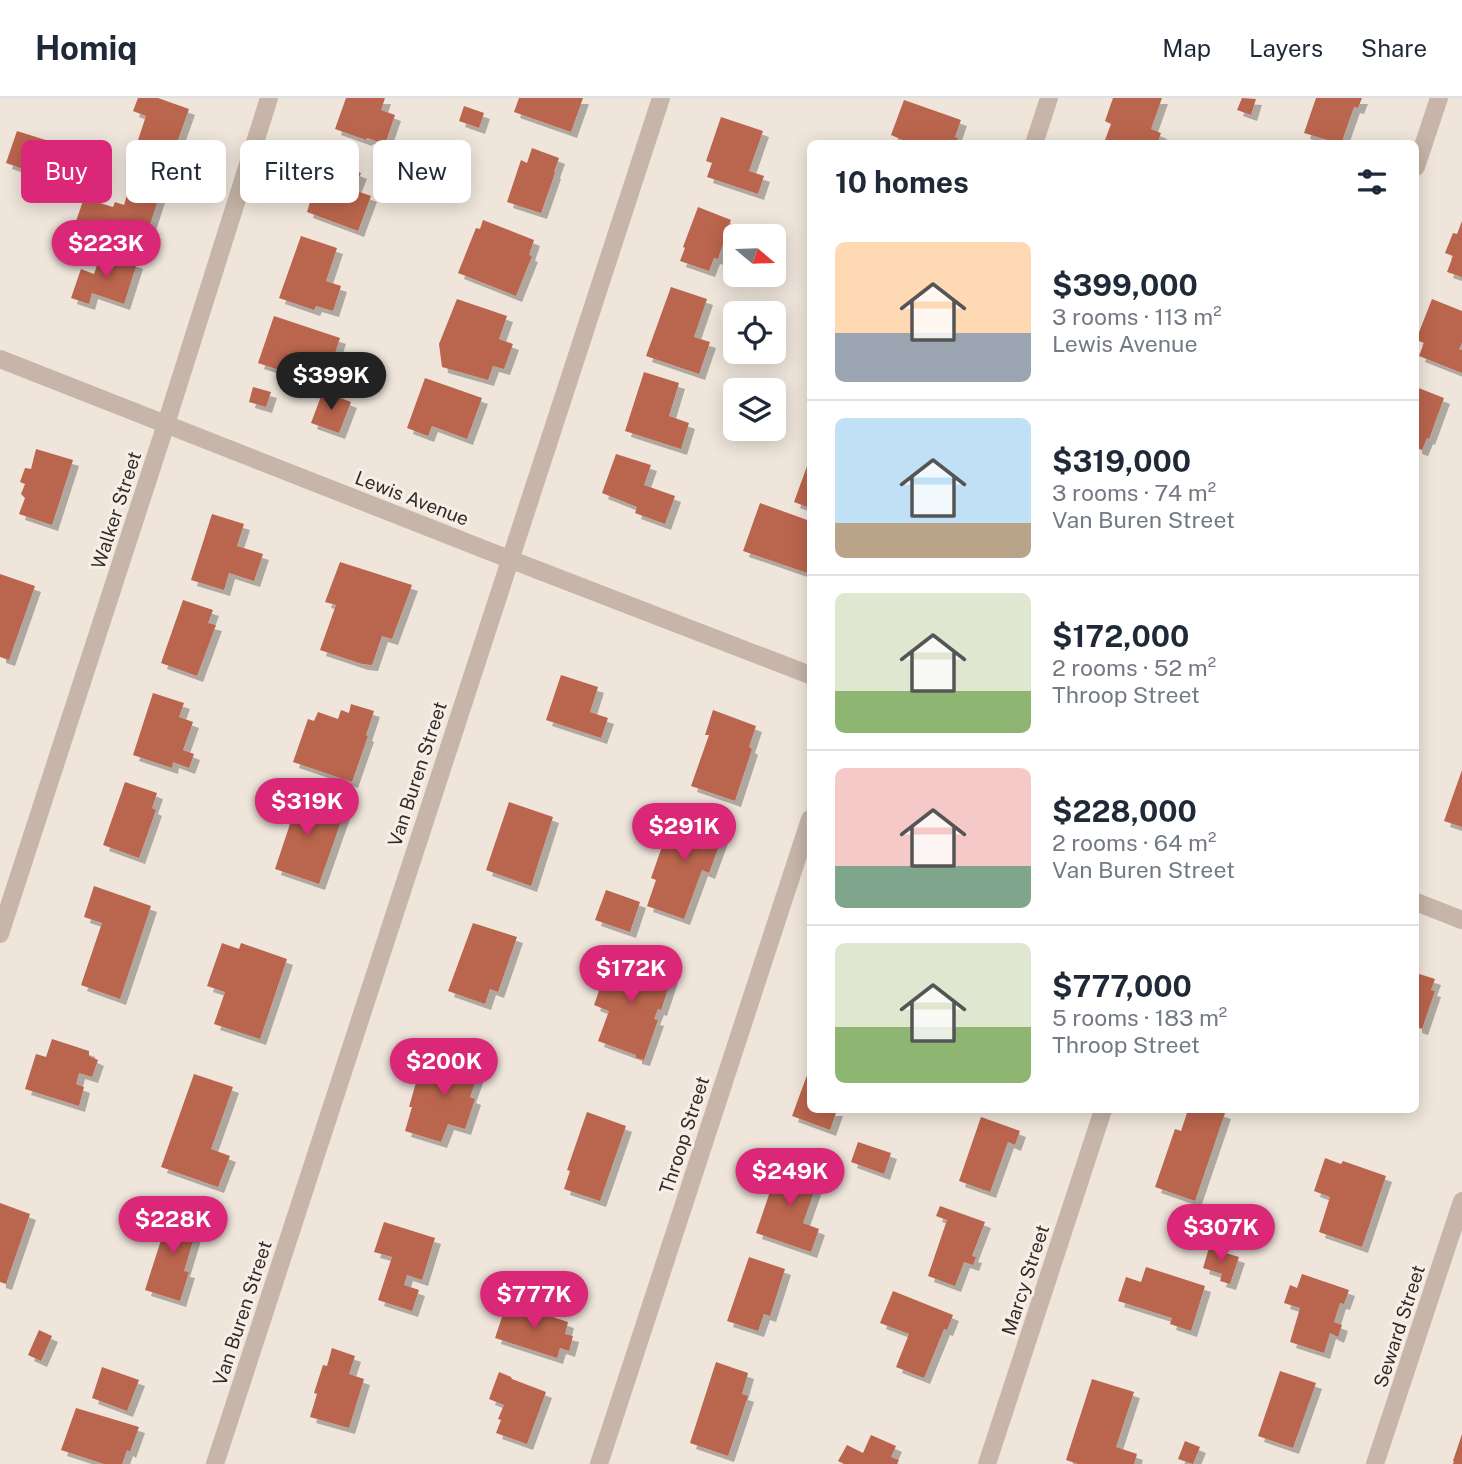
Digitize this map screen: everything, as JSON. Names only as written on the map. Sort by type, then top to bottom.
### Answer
[{"type":"street","name":"Walker Street","points":[[0,934],[269,98]]},
{"type":"street","name":"Van Buren Street","points":[[215,1464],[661,98]]},
{"type":"street","points":[[1035,140],[1049,98]]},
{"type":"street","points":[[1419,158],[1439,98]]},
{"type":"street","name":"Lewis Avenue","points":[[0,359],[807,674]]},
{"type":"street","name":"Throop Street","points":[[598,1464],[807,828]]},
{"type":"street","points":[[1419,903],[1462,920]]},
{"type":"street","name":"Marcy Street","points":[[987,1464],[1102,1113]]},
{"type":"street","name":"Seward Street","points":[[1375,1464],[1462,1201]]},
{"type":"building","points":[[138,98],[158,98],[189,109],[178,140],[138,140],[146,116],[133,111]]},
{"type":"building","points":[[346,98],[385,98],[381,110],[395,115],[386,140],[366,140],[335,129]]},
{"type":"building","points":[[519,98],[583,98],[571,132],[514,112]]},
{"type":"building","points":[[1113,98],[1162,98],[1151,129],[1161,133],[1158,140],[1105,140],[1111,124],[1105,121]]},
{"type":"building","points":[[1242,98],[1256,99],[1251,115],[1237,110]]},
{"type":"building","points":[[1316,98],[1362,98],[1358,108],[1354,107],[1342,140],[1328,140],[1304,133]]},
{"type":"building","points":[[904,100],[961,120],[955,137],[957,140],[903,140],[891,135]]},
{"type":"building","points":[[464,106],[484,113],[479,128],[459,121]]},
{"type":"building","points":[[721,117],[763,131],[749,171],[764,176],[758,194],[707,177],[712,163],[706,161]]},
{"type":"building","points":[[17,131],[46,140],[21,140],[21,168],[6,163]]},
{"type":"building","points":[[532,148],[559,158],[541,213],[507,202],[521,160],[527,163]]},
{"type":"building","points":[[359,192],[371,196],[358,231],[307,212],[310,203],[359,203]]},
{"type":"building","points":[[126,198],[126,203],[157,203],[141,252],[104,240],[105,236],[74,227],[82,203],[100,203],[113,207],[115,202],[124,205]]},
{"type":"building","points":[[698,207],[731,220],[730,224],[723,224],[723,244],[718,259],[714,258],[709,271],[680,261],[685,248],[683,247]]},
{"type":"building","points":[[483,220],[534,240],[529,255],[532,256],[516,296],[458,273],[476,228],[480,229]]},
{"type":"building","points":[[1462,221],[1462,277],[1447,272],[1453,256],[1445,253],[1453,233],[1457,234]]},
{"type":"building","points":[[301,236],[337,248],[326,281],[341,286],[333,311],[316,306],[314,310],[279,298]]},
{"type":"building","points":[[102,251],[137,263],[124,304],[92,293],[89,304],[71,298],[81,269],[94,274]]},
{"type":"building","points":[[671,287],[707,299],[694,337],[710,342],[699,374],[646,356]]},
{"type":"building","points":[[457,299],[507,316],[499,339],[513,344],[504,369],[493,366],[488,380],[442,367],[439,344]]},
{"type":"building","points":[[1432,299],[1462,311],[1462,343],[1459,349],[1462,350],[1462,373],[1419,356],[1424,343],[1419,341],[1419,332]]},
{"type":"building","points":[[274,316],[340,338],[326,381],[304,374],[303,378],[258,363]]},
{"type":"building","points":[[644,372],[679,383],[669,416],[689,423],[681,449],[625,431]]},
{"type":"building","points":[[425,378],[482,398],[467,439],[432,426],[428,436],[407,428]]},
{"type":"building","points":[[253,387],[271,392],[266,407],[249,402]]},
{"type":"building","points":[[1419,388],[1444,398],[1429,439],[1427,438],[1422,450],[1419,449]]},
{"type":"building","points":[[323,391],[351,402],[339,433],[311,423]]},
{"type":"building","points":[[36,449],[73,460],[52,525],[19,514],[25,498],[21,494],[25,484],[20,482],[25,468],[31,469]]},
{"type":"building","points":[[616,454],[651,465],[644,485],[675,496],[665,524],[635,513],[637,507],[602,493]]},
{"type":"building","points":[[807,466],[807,507],[794,502]]},
{"type":"building","points":[[760,503],[807,520],[807,573],[743,551]]},
{"type":"building","points":[[212,514],[244,524],[237,546],[263,554],[254,581],[229,573],[224,590],[191,580]]},
{"type":"building","points":[[340,562],[412,585],[392,639],[382,636],[372,665],[320,650],[336,605],[325,602]]},
{"type":"building","points":[[0,574],[35,586],[9,660],[0,657]]},
{"type":"building","points":[[183,600],[213,610],[208,623],[216,625],[197,676],[161,663]]},
{"type":"building","points":[[561,675],[598,687],[590,712],[608,718],[601,738],[546,720]]},
{"type":"building","points":[[153,693],[184,703],[179,717],[193,722],[183,750],[194,754],[189,768],[173,762],[172,768],[133,755]]},
{"type":"building","points":[[351,704],[374,711],[352,782],[293,762],[308,719],[314,721],[318,712],[338,719],[341,710],[349,713]]},
{"type":"building","points":[[713,710],[756,726],[749,747],[752,749],[735,801],[691,786],[709,735],[705,735]]},
{"type":"building","points":[[1462,770],[1462,827],[1444,821]]},
{"type":"building","points":[[125,782],[157,793],[152,808],[156,810],[139,858],[103,845]]},
{"type":"building","points":[[280,796],[297,802],[298,797],[344,813],[319,884],[275,869],[291,821],[274,815]]},
{"type":"building","points":[[509,802],[553,817],[531,886],[486,870]]},
{"type":"building","points":[[679,811],[726,827],[709,873],[702,870],[684,919],[647,906],[656,880],[651,878],[665,838],[669,839]]},
{"type":"building","points":[[94,886],[151,906],[120,999],[81,985],[102,923],[84,917]]},
{"type":"building","points":[[606,890],[640,902],[630,932],[595,920]]},
{"type":"building","points":[[473,923],[517,937],[498,992],[490,989],[485,1004],[448,991]]},
{"type":"building","points":[[222,943],[239,949],[241,943],[287,959],[260,1039],[214,1024],[225,992],[207,986]]},
{"type":"building","points":[[612,954],[672,977],[661,1010],[658,1009],[654,1019],[658,1020],[644,1060],[598,1041],[609,1011],[594,1005]]},
{"type":"building","points":[[1419,974],[1435,979],[1431,990],[1435,991],[1422,1029],[1419,1028]]},
{"type":"building","points":[[52,1039],[89,1051],[89,1056],[98,1060],[92,1077],[79,1073],[76,1084],[84,1087],[79,1106],[25,1089],[36,1054],[46,1057]]},
{"type":"building","points":[[445,1051],[482,1063],[470,1097],[475,1099],[465,1129],[448,1124],[441,1142],[405,1131],[417,1079],[436,1084]]},
{"type":"building","points":[[194,1074],[233,1087],[211,1149],[230,1156],[218,1187],[161,1167]]},
{"type":"building","points":[[807,1075],[807,1113],[836,1113],[830,1130],[792,1116]]},
{"type":"building","points":[[587,1112],[626,1126],[600,1201],[564,1189],[570,1171],[567,1170]]},
{"type":"building","points":[[1187,1113],[1225,1113],[1195,1201],[1155,1187],[1175,1129],[1181,1131]]},
{"type":"building","points":[[981,1117],[1020,1131],[1015,1145],[1008,1142],[990,1192],[959,1181]]},
{"type":"building","points":[[858,1142],[891,1153],[884,1174],[851,1162]]},
{"type":"building","points":[[1325,1158],[1341,1164],[1343,1161],[1386,1176],[1362,1247],[1319,1232],[1330,1197],[1314,1191]]},
{"type":"building","points":[[780,1162],[820,1175],[803,1223],[819,1229],[811,1252],[756,1233]]},
{"type":"building","points":[[0,1203],[30,1214],[6,1284],[0,1282]]},
{"type":"building","points":[[940,1206],[985,1222],[972,1256],[976,1257],[973,1265],[964,1262],[955,1286],[928,1276],[947,1220],[936,1216]]},
{"type":"building","points":[[171,1209],[200,1218],[184,1271],[189,1272],[180,1301],[145,1290]]},
{"type":"building","points":[[384,1222],[435,1238],[422,1280],[407,1275],[404,1285],[419,1290],[412,1311],[378,1300],[392,1257],[374,1252]]},
{"type":"building","points":[[1209,1248],[1239,1257],[1230,1284],[1220,1281],[1222,1274],[1203,1268]]},
{"type":"building","points":[[749,1257],[785,1269],[770,1316],[764,1314],[758,1331],[727,1321]]},
{"type":"building","points":[[1146,1267],[1205,1286],[1191,1331],[1170,1324],[1172,1318],[1118,1301],[1126,1277],[1141,1282]]},
{"type":"building","points":[[1302,1274],[1349,1290],[1344,1304],[1340,1303],[1334,1322],[1342,1325],[1338,1337],[1330,1333],[1324,1353],[1290,1342],[1300,1308],[1284,1303],[1290,1285],[1297,1288]]},
{"type":"building","points":[[893,1291],[953,1315],[947,1330],[944,1329],[924,1378],[896,1367],[909,1334],[880,1323]]},
{"type":"building","points":[[507,1302],[568,1322],[565,1334],[573,1336],[569,1351],[560,1348],[557,1358],[495,1338]]},
{"type":"building","points":[[39,1330],[52,1336],[41,1361],[28,1355]]},
{"type":"building","points":[[332,1348],[355,1356],[349,1374],[364,1379],[349,1428],[310,1417],[317,1394],[314,1393]]},
{"type":"building","points":[[716,1362],[748,1373],[742,1394],[748,1396],[728,1456],[690,1443]]},
{"type":"building","points":[[102,1367],[139,1380],[127,1411],[92,1398]]},
{"type":"building","points":[[1280,1371],[1316,1383],[1293,1448],[1258,1436]]},
{"type":"building","points":[[499,1372],[546,1392],[527,1444],[496,1433],[504,1405],[489,1399]]},
{"type":"building","points":[[1092,1379],[1134,1392],[1116,1447],[1137,1454],[1134,1464],[1078,1464],[1066,1460]]},
{"type":"building","points":[[76,1408],[139,1427],[130,1452],[127,1450],[122,1464],[104,1464],[61,1450]]},
{"type":"building","points":[[1462,1434],[1462,1464],[1453,1464],[1453,1461]]},
{"type":"building","points":[[871,1435],[896,1446],[891,1457],[899,1460],[897,1464],[844,1464],[838,1461],[847,1445],[863,1453]]},
{"type":"building","points":[[1185,1441],[1200,1447],[1193,1464],[1178,1459]]}]
